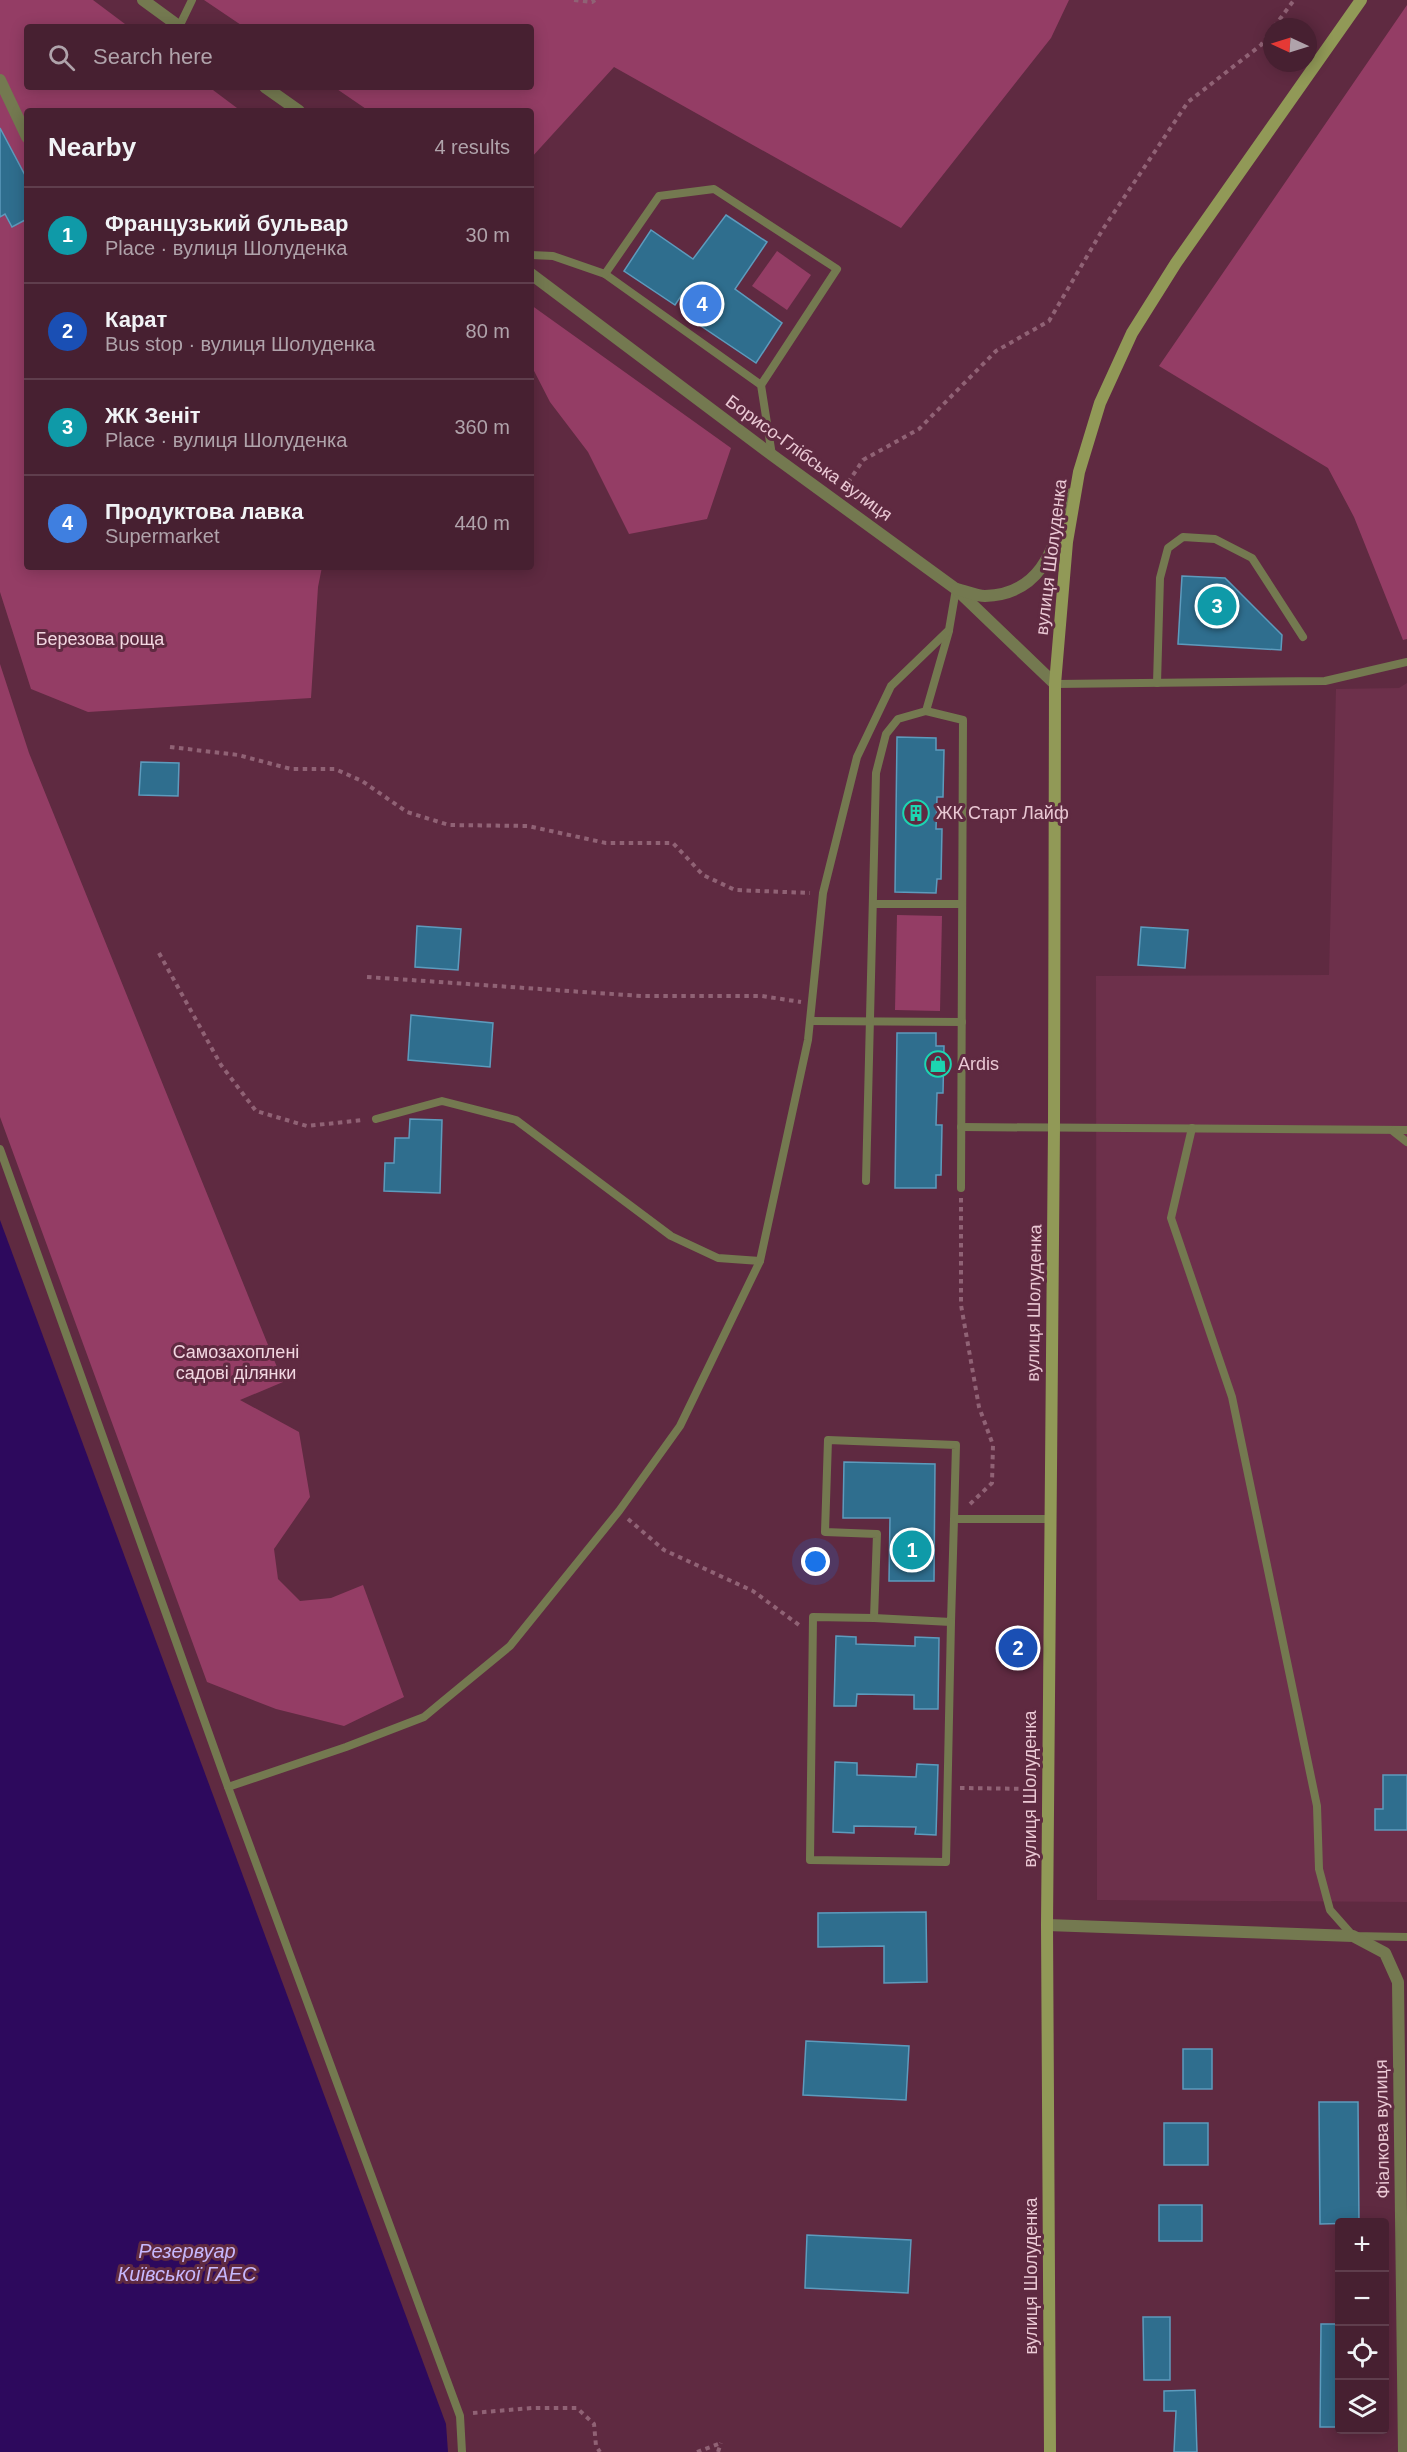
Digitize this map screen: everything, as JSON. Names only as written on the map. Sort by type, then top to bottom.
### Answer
[{"type":"main road","name":"вулиця Шолуденка","points":[[1050,2452],[1047,1925],[1054,1127],[1055,684],[1066,542],[1079,472],[1100,403],[1132,333],[1183,254],[1360,0]]},
{"type":"street","points":[[143,0],[175,24]]},
{"type":"street","points":[[0,80],[24,130]]},
{"type":"street","points":[[269,90],[295,108]]},
{"type":"street","name":"Борисо-Глібська вулиця","points":[[534,276],[772,455],[956,589],[1055,684]]},
{"type":"street","points":[[956,589],[983,596],[1013,591],[1032,580],[1051,555],[1079,472]]},
{"type":"street","points":[[1047,1925],[1353,1936]]},
{"type":"street","name":"Фіалкова вулиця","points":[[1353,1936],[1385,1953],[1398,1982],[1405,2342],[1404,2452]]},
{"type":"lane","points":[[180,24],[192,0]]},
{"type":"lane","points":[[605,274],[659,196],[714,189],[837,269],[761,385],[772,455]]},
{"type":"lane","points":[[534,255],[553,256],[605,274],[761,385]]},
{"type":"lane","points":[[1157,682],[1160,578],[1168,548],[1183,537],[1215,538],[1252,558],[1303,637]]},
{"type":"lane","points":[[926,711],[949,630],[956,589]]},
{"type":"lane","points":[[228,1787],[346,1747],[424,1717],[510,1647],[619,1511],[680,1426],[760,1261],[811,1020],[823,893],[857,756],[891,686],[949,630]]},
{"type":"lane","points":[[1055,684],[1325,681],[1407,662]]},
{"type":"lane","points":[[866,1181],[876,773],[886,734],[898,719],[926,711],[963,720],[961,1188]]},
{"type":"lane","points":[[873,904],[962,904]]},
{"type":"lane","points":[[811,1020],[962,1022]]},
{"type":"lane","points":[[376,1119],[442,1101],[516,1120],[671,1236],[718,1258],[760,1261]]},
{"type":"lane","points":[[961,1127],[1407,1130]]},
{"type":"lane","points":[[1192,1128],[1172,1218],[1232,1397],[1317,1806],[1319,1869],[1330,1910],[1353,1936],[1407,1937]]},
{"type":"lane","points":[[1393,1131],[1407,1142]]},
{"type":"lane","points":[[0,1149],[228,1787],[460,2416],[462,2452]]},
{"type":"lane","points":[[874,1618],[878,1534],[825,1532],[828,1440],[956,1445],[946,1862],[810,1860],[813,1617],[951,1622]]},
{"type":"lane","points":[[954,1519],[1050,1519]]},
{"type":"path","points":[[574,0],[592,2],[596,0]]},
{"type":"path","points":[[1281,18],[1294,0]]},
{"type":"path","points":[[836,500],[863,460],[919,429],[996,351],[1049,321],[1103,229],[1188,102],[1263,42]]},
{"type":"path","points":[[170,747],[237,755],[291,769],[335,769],[362,781],[407,812],[449,825],[528,826],[606,843],[673,843],[703,875],[735,890],[823,893]]},
{"type":"path","points":[[159,953],[221,1065],[256,1111],[307,1125],[376,1119]]},
{"type":"path","points":[[367,977],[641,996],[762,996],[813,1004]]},
{"type":"path","points":[[954,1519],[992,1483],[993,1445],[979,1407],[961,1305],[961,1188]]},
{"type":"path","points":[[619,1511],[664,1550],[753,1591],[813,1635]]},
{"type":"path","points":[[948,1787],[1048,1789]]},
{"type":"path","points":[[460,2416],[509,2410],[577,2408],[594,2424],[596,2446],[600,2452]]},
{"type":"path","points":[[697,2452],[721,2443],[718,2452]]},
{"type":"shaded area","points":[[1407,683],[1407,1902],[1097,1900],[1096,976],[1329,975],[1336,689],[1399,688]]},
{"type":"green space","name":"Березова роща","points":[[0,0],[93,0],[125,24],[24,24],[24,90],[213,90],[237,108],[24,108],[24,570],[321,570],[318,587],[311,698],[88,712],[31,689],[0,592]]},
{"type":"green space","points":[[204,0],[1069,0],[1051,38],[901,228],[614,67],[534,155],[534,108],[365,108],[338,90],[534,90],[534,24],[240,24]]},
{"type":"green space","points":[[1407,5],[1407,639],[1403,640],[1354,517],[1328,468],[1159,366]]},
{"type":"green space","points":[[777,251],[811,275],[787,310],[752,286]]},
{"type":"green space","points":[[534,307],[731,448],[707,519],[629,534],[588,452],[550,402],[534,371]]},
{"type":"green space","name":"Самозахоплені садові ділянки","points":[[0,664],[29,753],[283,1382],[240,1400],[299,1432],[310,1497],[274,1549],[278,1579],[300,1601],[331,1598],[363,1585],[404,1697],[344,1726],[276,1709],[207,1682],[0,1117]]},
{"type":"green space","points":[[897,915],[942,916],[940,1011],[895,1010]]},
{"type":"water","name":"Резервуар Київської ГАЕС","points":[[0,1220],[446,2424],[448,2452],[0,2452]]},
{"type":"building","points":[[0,128],[24,173],[24,221],[12,227],[5,214],[0,217]]},
{"type":"building","points":[[726,215],[767,242],[735,289],[782,323],[756,363],[701,326],[709,314],[681,296],[675,305],[624,271],[651,230],[693,259]]},
{"type":"building","points":[[1182,576],[1225,578],[1282,635],[1281,650],[1178,644]]},
{"type":"building","name":"ЖК Старт Лайф","points":[[897,737],[936,738],[936,750],[944,750],[943,797],[937,797],[936,829],[942,829],[941,879],[937,879],[936,893],[895,892]]},
{"type":"building","points":[[141,762],[179,763],[178,796],[139,795]]},
{"type":"building","points":[[417,926],[461,929],[458,970],[415,967]]},
{"type":"building","points":[[1141,927],[1188,930],[1185,968],[1138,965]]},
{"type":"building","points":[[411,1015],[493,1023],[490,1067],[408,1060]]},
{"type":"building","points":[[897,1033],[936,1033],[936,1046],[944,1046],[943,1093],[937,1093],[936,1125],[942,1125],[941,1175],[936,1175],[936,1188],[895,1188]]},
{"type":"building","points":[[410,1119],[442,1120],[440,1193],[384,1191],[385,1163],[394,1163],[395,1138],[409,1138]]},
{"type":"building","points":[[844,1462],[935,1464],[934,1581],[889,1581],[890,1518],[843,1518]]},
{"type":"building","points":[[836,1636],[856,1637],[856,1644],[915,1646],[915,1637],[939,1638],[938,1709],[914,1709],[914,1695],[857,1694],[856,1706],[834,1706]]},
{"type":"building","points":[[835,1762],[857,1763],[857,1775],[916,1777],[917,1764],[938,1765],[936,1835],[915,1834],[916,1827],[854,1826],[854,1833],[833,1832]]},
{"type":"building","points":[[1383,1775],[1407,1775],[1407,1830],[1375,1830],[1375,1809],[1383,1809]]},
{"type":"building","points":[[926,1912],[927,1982],[884,1983],[884,1946],[818,1947],[818,1913]]},
{"type":"building","points":[[806,2041],[909,2046],[906,2100],[803,2095]]},
{"type":"building","points":[[1183,2049],[1212,2049],[1212,2089],[1183,2089]]},
{"type":"building","points":[[1319,2102],[1358,2102],[1359,2218],[1335,2218],[1335,2224],[1320,2224]]},
{"type":"building","points":[[1164,2123],[1208,2123],[1208,2165],[1164,2165]]},
{"type":"building","points":[[1159,2205],[1202,2205],[1202,2241],[1159,2241]]},
{"type":"building","points":[[807,2235],[911,2240],[908,2293],[805,2288]]},
{"type":"building","points":[[1143,2317],[1170,2317],[1170,2380],[1144,2380]]},
{"type":"building","points":[[1321,2324],[1335,2324],[1335,2427],[1320,2427]]},
{"type":"building","points":[[1195,2390],[1197,2452],[1174,2452],[1176,2411],[1164,2411],[1164,2391]]},
{"type":"place","name":"Продуктова лавка","points":[[702,304]]},
{"type":"place","name":"ЖК Зеніт","points":[[1217,606]]},
{"type":"place","name":"ЖК Старт Лайф","points":[[916,813]]},
{"type":"place","name":"Ardis","points":[[938,1064]]},
{"type":"place","name":"Французький бульвар","points":[[912,1550]]},
{"type":"place","name":"Карат","points":[[1018,1648]]}]
